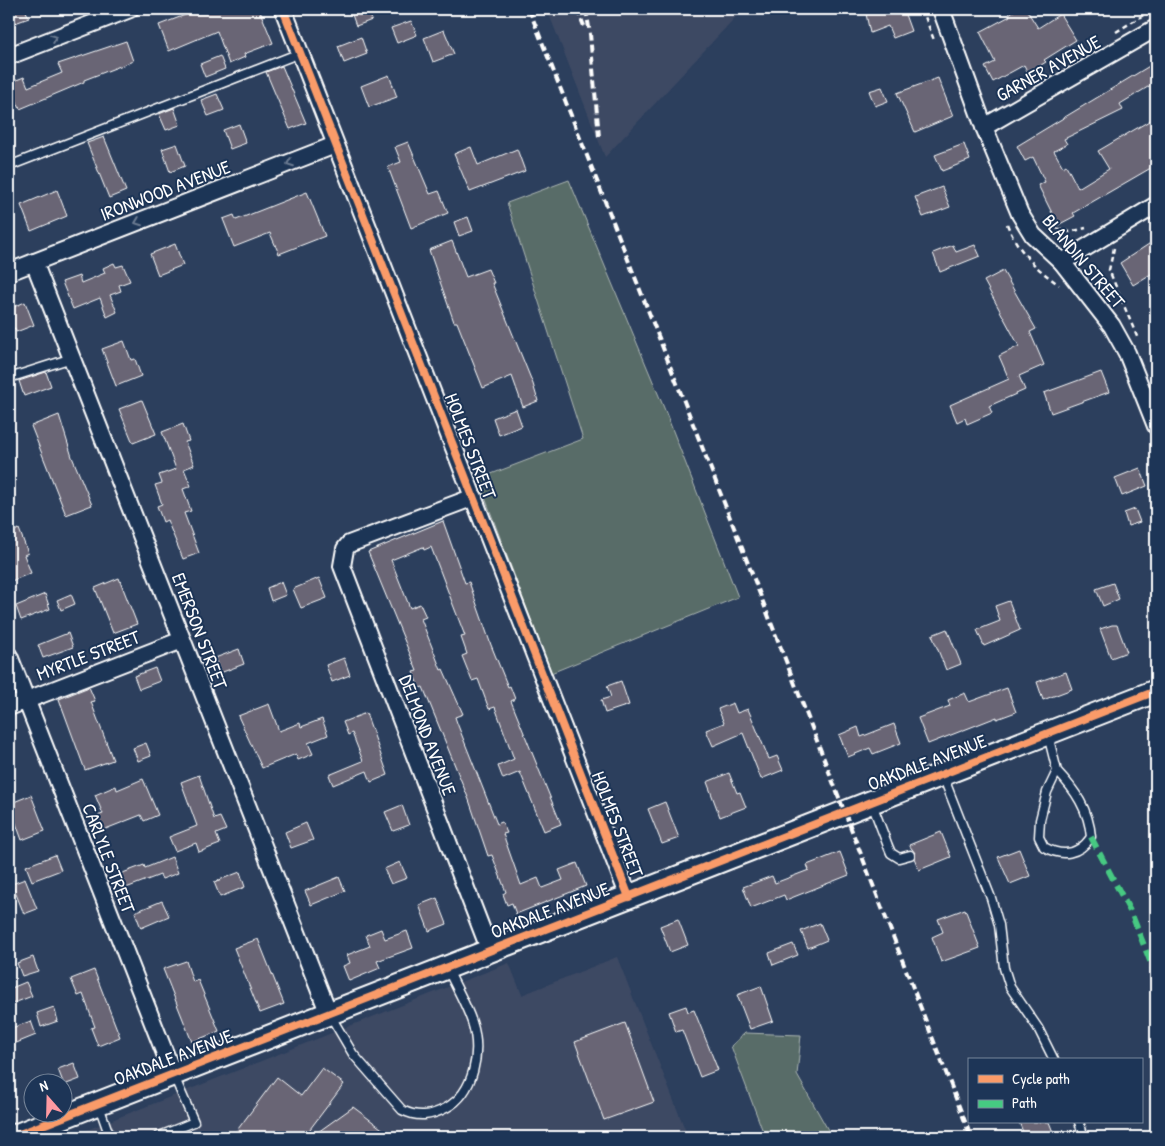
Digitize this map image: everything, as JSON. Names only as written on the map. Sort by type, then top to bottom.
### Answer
[{"type":"street","points":[[9,56],[130,9]]},
{"type":"street","name":"HOLMES STREET","points":[[283,9],[629,896]]},
{"type":"street","name":"BLANDIN STREET","points":[[941,9],[984,127],[1023,219],[1034,235],[1062,262],[1094,300],[1121,340],[1156,426]]},
{"type":"street","name":"GARNER AVENUE","points":[[984,127],[1156,28]]},
{"type":"street","name":"IRONWOOD AVENUE","points":[[9,272],[335,146]]},
{"type":"street","points":[[1062,262],[1156,205]]},
{"type":"street","name":"EMERSON STREET","points":[[34,262],[329,1014]]},
{"type":"street","name":"DELMOND AVENUE","points":[[474,497],[359,540],[345,549],[342,566],[490,951]]},
{"type":"street","name":"MYRTLE STREET","points":[[9,707],[182,640]]},
{"type":"street","name":"CARLYLE STREET","points":[[9,656],[173,1074]]},
{"type":"street","name":"OAKDALE AVENUE","points":[[12,1132],[98,1104],[1156,691]]},
{"type":"lane","points":[[9,166],[300,53]]},
{"type":"lane","points":[[9,378],[72,358]]},
{"type":"lane","points":[[1048,733],[1057,770],[1069,784],[1085,809],[1090,836],[1081,849],[1060,854],[1044,847],[1039,837],[1040,820],[1047,792],[1057,770]]},
{"type":"lane","points":[[942,774],[991,898],[999,925],[1004,968],[1010,987],[1038,1028],[1053,1058]]},
{"type":"lane","points":[[871,802],[892,853],[899,858],[910,855]]},
{"type":"lane","points":[[329,1014],[353,1054],[402,1110],[412,1115],[423,1116],[438,1112],[451,1105],[463,1094],[471,1076],[476,1053],[472,1023],[447,967]]},
{"type":"lane","points":[[157,1137],[194,1122],[173,1074]]},
{"type":"lane","points":[[98,1104],[110,1137]]},
{"type":"lane","points":[[1080,1124],[1084,1137]]},
{"type":"path","points":[[1115,32],[1153,9]]},
{"type":"path","points":[[1041,222],[1055,229],[1070,232],[1094,225]]},
{"type":"path","points":[[1117,244],[1112,254],[1109,270],[1138,340]]},
{"type":"shaded area","points":[[547,9],[743,9],[605,157]]},
{"type":"shaded area","points":[[617,957],[688,1137],[69,1137],[509,963],[522,995]]},
{"type":"green space","points":[[569,180],[664,408],[738,597],[551,673],[478,479],[583,439],[507,203]]},
{"type":"green space","points":[[745,1033],[801,1035],[797,1075],[832,1137],[765,1137],[731,1046]]},
{"type":"building","points":[[9,9],[25,9],[29,18],[15,23]]},
{"type":"building","points":[[201,9],[259,9],[273,43],[244,54],[245,57],[229,64],[217,31],[169,51],[159,25]]},
{"type":"building","points":[[350,9],[367,9],[372,20],[356,26]]},
{"type":"building","points":[[865,9],[903,9],[911,31],[893,38],[888,26],[870,33]]},
{"type":"building","points":[[1017,9],[1026,9],[1038,28],[1060,14],[1076,40],[1044,60],[1046,62],[1028,73],[1024,65],[993,82],[985,67],[995,62],[980,32],[1010,16],[1009,14]]},
{"type":"building","points":[[411,21],[417,35],[397,43],[391,28]]},
{"type":"building","points":[[444,30],[454,54],[433,62],[424,38]]},
{"type":"building","points":[[361,37],[367,54],[344,63],[338,46]]},
{"type":"building","points":[[126,41],[133,61],[84,80],[84,82],[20,109],[9,83],[24,77],[28,87],[62,73],[58,64]]},
{"type":"building","points":[[220,56],[225,69],[205,77],[200,64]]},
{"type":"building","points":[[1156,62],[1156,82],[1120,104],[1123,110],[1064,139],[1067,144],[1054,151],[1063,167],[1066,165],[1078,188],[1109,169],[1098,151],[1156,117],[1156,165],[1073,213],[1075,216],[1058,225],[1038,185],[1045,182],[1033,157],[1025,161],[1017,146]]},
{"type":"building","points":[[282,66],[306,123],[290,129],[266,72]]},
{"type":"building","points":[[389,75],[397,97],[369,107],[361,86]]},
{"type":"building","points":[[938,78],[953,116],[915,132],[897,93]]},
{"type":"building","points":[[882,87],[888,101],[875,106],[869,91]]},
{"type":"building","points":[[217,94],[224,110],[208,116],[201,100]]},
{"type":"building","points":[[174,108],[180,125],[166,130],[159,114]]},
{"type":"building","points":[[239,124],[246,143],[230,149],[223,130]]},
{"type":"building","points":[[104,137],[126,191],[109,198],[87,143]]},
{"type":"building","points":[[408,142],[430,194],[439,191],[448,213],[411,228],[388,167],[401,162],[395,147]]},
{"type":"building","points":[[177,144],[185,166],[170,172],[162,149]]},
{"type":"building","points":[[964,144],[970,160],[942,171],[935,155]]},
{"type":"building","points":[[471,147],[478,165],[517,149],[525,171],[470,192],[454,154]]},
{"type":"building","points":[[942,187],[950,207],[923,217],[915,197]]},
{"type":"building","points":[[57,190],[67,216],[31,231],[21,205]]},
{"type":"building","points":[[307,192],[325,236],[279,254],[270,233],[234,247],[223,219],[234,215],[236,220]]},
{"type":"building","points":[[468,217],[473,231],[459,236],[454,222]]},
{"type":"building","points":[[452,241],[466,277],[488,269],[538,401],[523,407],[512,376],[483,388],[457,322],[454,322],[429,250]]},
{"type":"building","points":[[1152,242],[1156,249],[1156,271],[1133,285],[1120,263]]},
{"type":"building","points":[[175,244],[183,265],[158,275],[150,254]]},
{"type":"building","points":[[953,245],[956,252],[975,245],[980,256],[940,272],[933,253]]},
{"type":"building","points":[[114,263],[116,267],[123,265],[130,281],[119,285],[121,291],[110,295],[117,312],[107,317],[100,298],[73,309],[62,282],[79,276],[81,283],[105,273],[103,268]]},
{"type":"building","points":[[1003,271],[1036,329],[1030,332],[1044,365],[1019,376],[1025,390],[989,406],[992,413],[967,424],[965,418],[957,422],[950,405],[1009,379],[999,356],[1019,346],[984,281]]},
{"type":"building","points":[[25,302],[34,325],[16,332],[15,328],[9,330],[9,309]]},
{"type":"building","points":[[124,341],[131,360],[135,359],[141,376],[116,386],[102,349]]},
{"type":"building","points":[[46,372],[51,386],[24,396],[19,381]]},
{"type":"building","points":[[1101,372],[1109,392],[1051,413],[1044,393]]},
{"type":"building","points":[[142,400],[156,434],[133,443],[119,409]]},
{"type":"building","points":[[516,409],[522,426],[499,435],[493,418]]},
{"type":"building","points":[[59,415],[72,457],[92,505],[66,515],[31,426]]},
{"type":"building","points":[[183,424],[189,441],[185,442],[194,465],[184,469],[191,486],[183,489],[191,511],[184,513],[199,553],[183,559],[167,520],[163,522],[157,506],[162,504],[155,485],[162,483],[159,475],[176,469],[162,432]]},
{"type":"building","points":[[1140,468],[1147,486],[1122,496],[1115,478]]},
{"type":"building","points":[[1135,509],[1140,522],[1128,526],[1124,513]]},
{"type":"building","points":[[443,521],[465,583],[469,582],[491,645],[508,687],[510,686],[515,699],[511,701],[561,824],[544,831],[520,772],[503,779],[498,766],[514,759],[495,707],[489,709],[478,679],[472,681],[462,656],[467,654],[461,637],[465,636],[431,547],[424,550],[423,547],[391,560],[410,608],[420,604],[426,617],[421,619],[441,670],[443,669],[463,714],[455,717],[457,723],[497,824],[502,822],[507,833],[503,834],[521,885],[538,878],[542,888],[563,880],[559,870],[577,863],[586,886],[516,914],[512,903],[507,905],[503,894],[506,892],[492,855],[488,856],[469,800],[423,687],[419,688],[413,672],[417,671],[368,552]]},
{"type":"building","points":[[19,529],[28,553],[24,555],[31,573],[9,582],[9,533]]},
{"type":"building","points":[[119,578],[137,624],[113,633],[95,588]]},
{"type":"building","points":[[319,578],[327,598],[301,608],[293,589]]},
{"type":"building","points":[[281,582],[286,595],[271,601],[267,588]]},
{"type":"building","points":[[1113,583],[1119,599],[1103,606],[1096,589]]},
{"type":"building","points":[[45,594],[50,609],[21,620],[16,606]]},
{"type":"building","points":[[71,594],[75,604],[61,610],[57,600]]},
{"type":"building","points":[[1009,601],[1020,630],[984,646],[977,630],[1000,621],[995,606]]},
{"type":"building","points":[[1117,625],[1127,652],[1111,658],[1100,629]]},
{"type":"building","points":[[947,629],[961,664],[946,670],[932,635]]},
{"type":"building","points":[[68,633],[73,647],[43,658],[38,645]]},
{"type":"building","points":[[239,649],[244,664],[220,673],[215,658]]},
{"type":"building","points":[[344,658],[350,675],[332,682],[326,665]]},
{"type":"building","points":[[155,668],[160,681],[139,689],[134,676]]},
{"type":"building","points":[[1066,672],[1072,689],[1043,700],[1037,682]]},
{"type":"building","points":[[621,681],[629,705],[605,713],[601,700],[611,697],[607,686]]},
{"type":"building","points":[[89,687],[95,701],[91,702],[113,760],[85,770],[59,699]]},
{"type":"building","points":[[1007,688],[1016,712],[997,719],[997,717],[928,744],[918,718],[950,706],[948,700],[965,693],[969,702]]},
{"type":"building","points":[[733,703],[737,713],[748,709],[769,759],[777,756],[783,770],[761,779],[743,733],[713,746],[706,730],[724,723],[718,709]]},
{"type":"building","points":[[269,704],[279,731],[300,723],[301,727],[322,719],[328,735],[308,743],[313,754],[298,760],[296,754],[262,768],[238,716]]},
{"type":"building","points":[[366,713],[388,775],[371,782],[367,771],[333,785],[329,775],[363,761],[352,733],[348,735],[343,722]]},
{"type":"building","points":[[894,724],[901,743],[873,754],[870,748],[848,757],[839,735],[858,727],[861,737]]},
{"type":"building","points":[[146,743],[151,756],[138,761],[133,748]]},
{"type":"building","points":[[729,773],[737,793],[740,792],[746,807],[720,817],[707,782]]},
{"type":"building","points":[[199,775],[214,819],[220,817],[226,830],[216,834],[220,844],[199,852],[196,843],[175,851],[169,837],[197,826],[181,782]]},
{"type":"building","points":[[143,779],[158,815],[144,821],[141,815],[103,830],[97,816],[103,814],[95,795],[116,786],[117,790]]},
{"type":"building","points":[[31,795],[45,831],[22,840],[9,804]]},
{"type":"building","points":[[665,802],[679,838],[662,844],[648,809]]},
{"type":"building","points":[[402,805],[409,825],[393,831],[385,812]]},
{"type":"building","points":[[306,823],[313,840],[291,848],[285,832]]},
{"type":"building","points":[[941,832],[951,857],[919,870],[914,858],[915,853],[909,845]]},
{"type":"building","points":[[1019,849],[1030,876],[1010,884],[998,857]]},
{"type":"building","points":[[840,852],[849,875],[786,900],[784,895],[751,908],[743,887],[772,876],[775,883],[809,870],[807,865]]},
{"type":"building","points":[[55,855],[61,870],[32,881],[26,866]]},
{"type":"building","points":[[172,857],[178,873],[162,879],[160,875],[126,888],[120,874],[144,865],[145,868]]},
{"type":"building","points":[[400,862],[407,878],[391,884],[384,869]]},
{"type":"building","points":[[240,872],[245,887],[220,897],[214,882]]},
{"type":"building","points":[[339,877],[345,891],[311,905],[305,891]]},
{"type":"building","points":[[25,879],[37,909],[24,914],[12,884]]},
{"type":"building","points":[[437,898],[447,924],[429,931],[419,905]]},
{"type":"building","points":[[162,901],[169,916],[141,928],[135,912]]},
{"type":"building","points":[[965,909],[980,948],[941,962],[932,937],[943,932],[938,919]]},
{"type":"building","points":[[678,919],[688,945],[670,952],[660,926]]},
{"type":"building","points":[[820,923],[827,940],[808,948],[801,931]]},
{"type":"building","points":[[381,929],[385,939],[407,931],[413,948],[377,961],[380,968],[349,981],[343,966],[350,963],[347,955],[370,946],[366,935]]},
{"type":"building","points":[[258,939],[284,1004],[260,1013],[234,948]]},
{"type":"building","points":[[793,944],[798,955],[773,965],[769,953]]},
{"type":"building","points":[[33,957],[38,971],[22,976],[17,963]]},
{"type":"building","points":[[186,961],[193,982],[198,980],[219,1031],[192,1042],[163,969]]},
{"type":"building","points":[[94,970],[120,1037],[98,1046],[91,1028],[95,1027],[83,994],[78,996],[71,979]]},
{"type":"building","points":[[26,982],[32,996],[9,1005],[9,989]]},
{"type":"building","points":[[761,986],[773,1021],[750,1029],[737,995]]},
{"type":"building","points":[[686,1006],[688,1012],[694,1010],[718,1070],[700,1077],[682,1030],[676,1032],[669,1012]]},
{"type":"building","points":[[54,1007],[58,1021],[41,1027],[37,1013]]},
{"type":"building","points":[[31,1021],[36,1035],[9,1046],[9,1029]]},
{"type":"building","points":[[625,1023],[654,1102],[604,1120],[575,1042]]},
{"type":"building","points":[[74,1063],[80,1079],[72,1082],[72,1074],[60,1074],[58,1069]]},
{"type":"building","points":[[322,1068],[344,1084],[304,1137],[232,1137],[277,1077],[301,1096]]},
{"type":"building","points":[[353,1107],[393,1137],[311,1137]]},
{"type":"building","points":[[1020,1124],[1050,1124],[1055,1137],[1025,1137]]},
{"type":"railway","points":[[529,9],[742,548],[971,1137]]},
{"type":"railway","points":[[577,9],[584,26]]},
{"type":"railway","points":[[586,9],[599,137]]},
{"type":"marked path","points":[[1091,837],[1132,915],[1156,976]]},
{"type":"cycle path","points":[[283,9],[629,897]]},
{"type":"cycle path","points":[[12,1137],[1156,691]]}]
